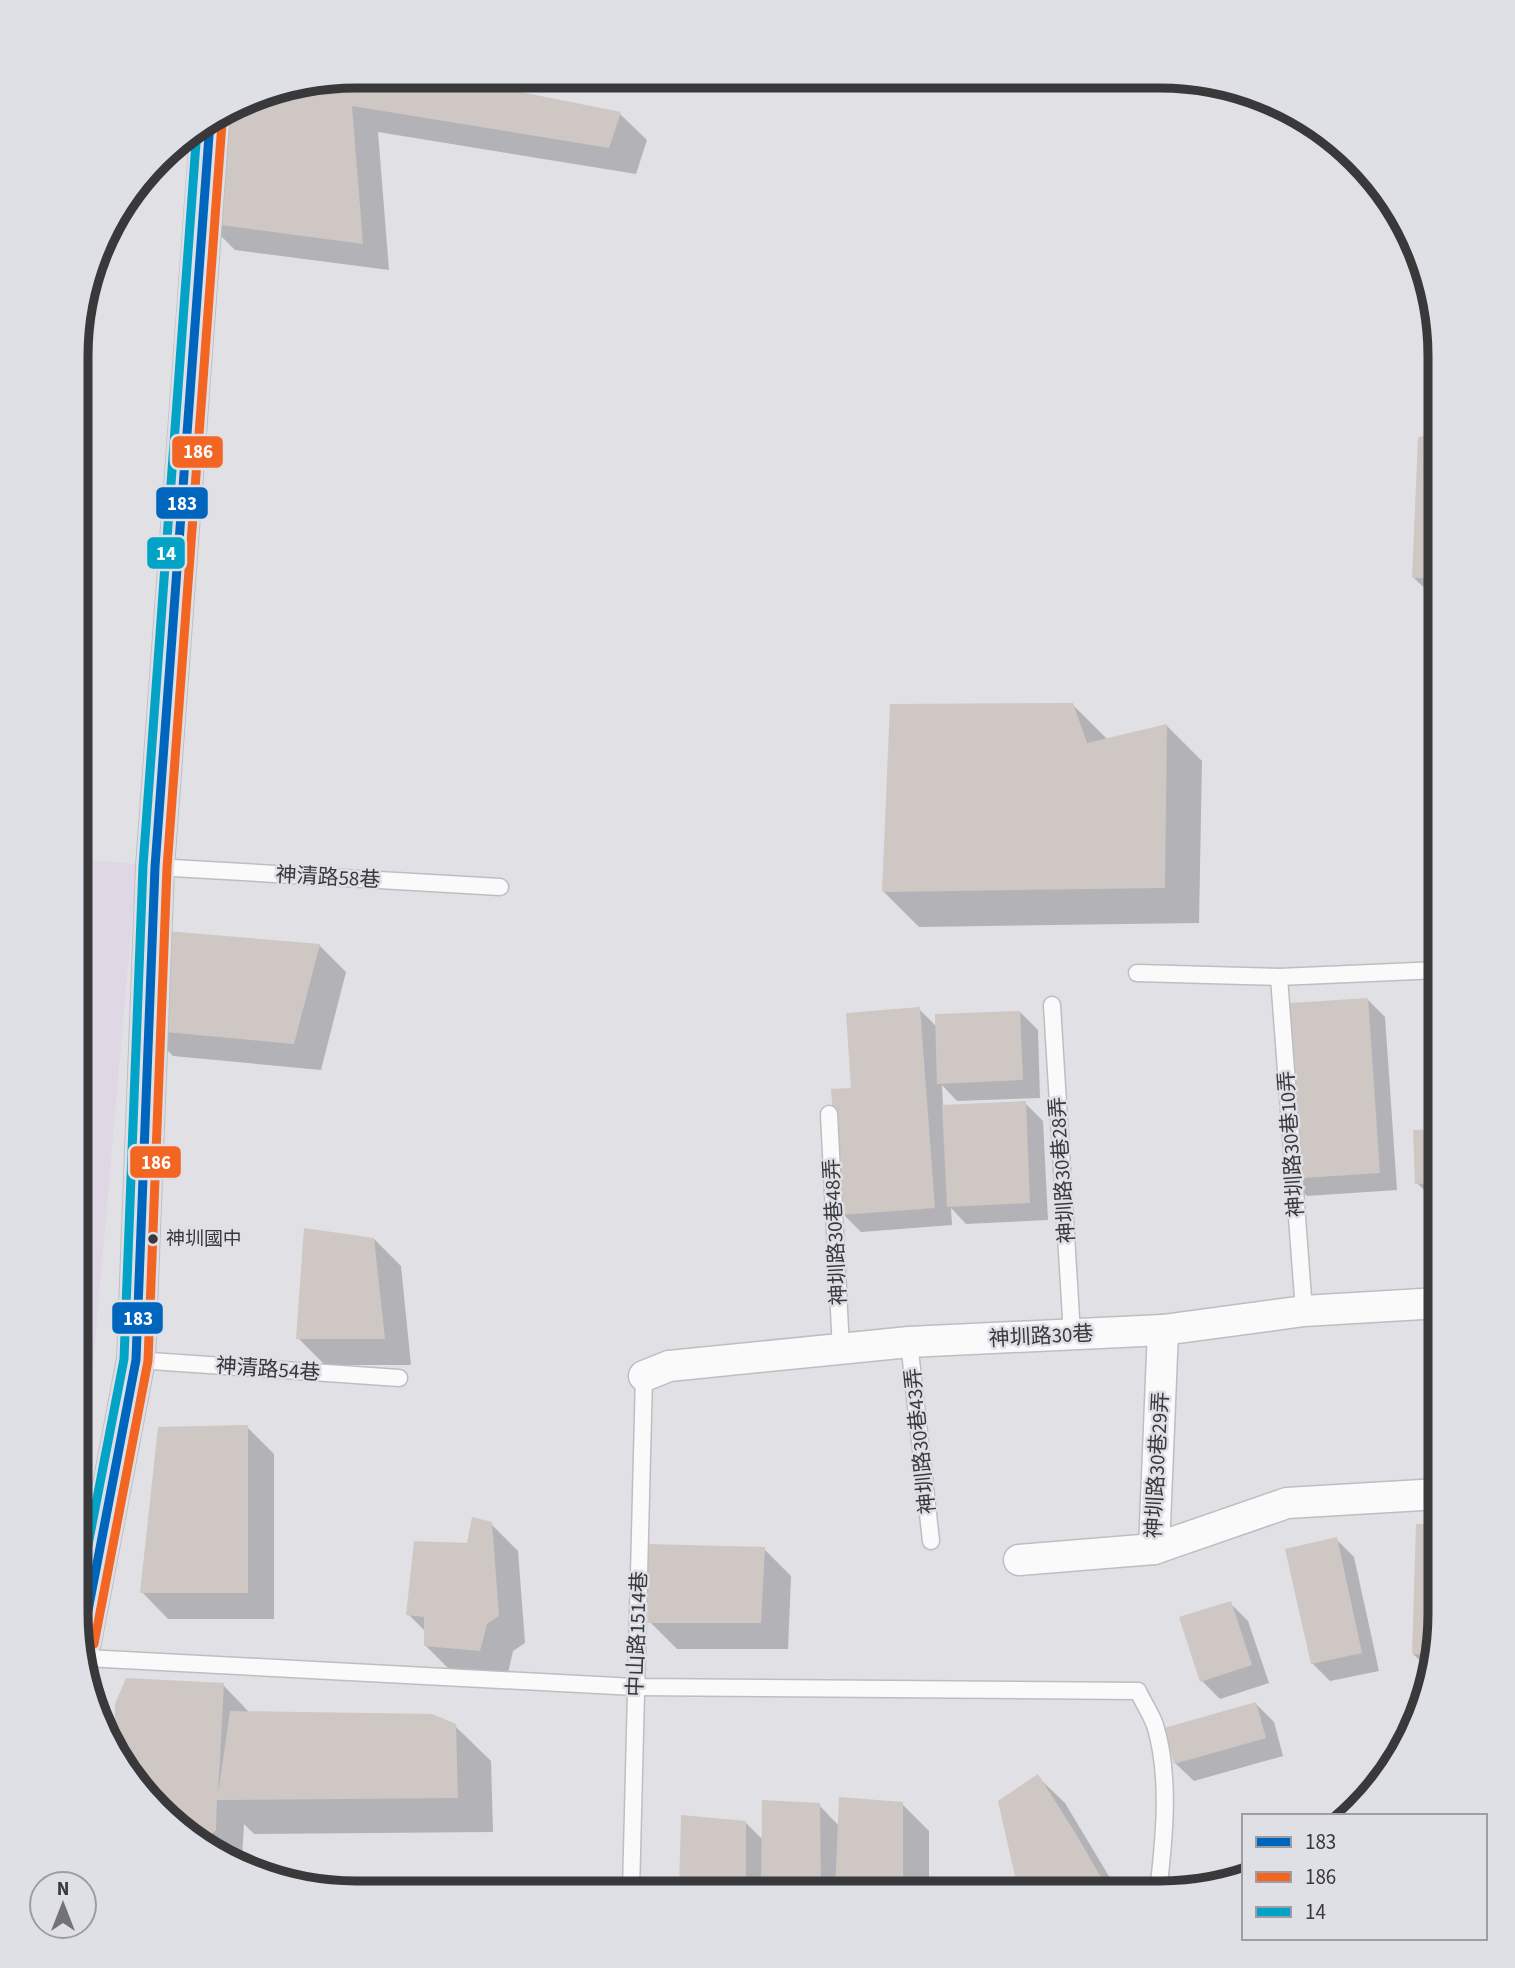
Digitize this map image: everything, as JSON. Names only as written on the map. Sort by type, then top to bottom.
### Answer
[{"type":"street","points":[[88,1611],[136,1360],[155,867],[209,131]]},
{"type":"street","name":"神圳路30巷","points":[[644,1376],[669,1366],[909,1342],[1163,1330],[1304,1311],[1428,1304]]},
{"type":"street","name":"神圳路30巷29弄","points":[[1018,1560],[1154,1549],[1163,1330]]},
{"type":"street","points":[[1154,1549],[1287,1503],[1428,1495]]},
{"type":"lane","name":"神清路58巷","points":[[155,867],[500,887]]},
{"type":"lane","points":[[1136,974],[1279,977],[1428,970]]},
{"type":"lane","name":"神圳路30巷10弄","points":[[1279,977],[1304,1311]]},
{"type":"lane","name":"神圳路30巷28弄","points":[[1052,1005],[1072,1334]]},
{"type":"lane","name":"神圳路30巷48弄","points":[[829,1114],[841,1349]]},
{"type":"lane","name":"神圳路30巷43弄","points":[[909,1342],[931,1541]]},
{"type":"lane","name":"神清路54巷","points":[[136,1360],[399,1378]]},
{"type":"lane","name":"中山路1514巷","points":[[631,1881],[644,1376]]},
{"type":"lane","points":[[92,1658],[635,1686],[1138,1692],[1154,1722],[1160,1748],[1164,1803],[1159,1881]]},
{"type":"shaded area","name":"神圳國中","points":[[88,860],[137,864],[88,1423]]},
{"type":"building","points":[[338,88],[501,88],[621,112],[609,148],[352,106],[363,244],[206,223],[213,128],[253,108],[286,97]]},
{"type":"building","points":[[1428,435],[1428,578],[1412,578],[1418,437]]},
{"type":"building","points":[[1073,703],[1087,743],[1167,724],[1165,888],[882,892],[890,704]]},
{"type":"building","points":[[154,930],[320,944],[294,1044],[144,1030]]},
{"type":"building","points":[[1368,998],[1380,1173],[1287,1179],[1275,1004]]},
{"type":"building","points":[[920,1007],[935,1208],[841,1215],[831,1089],[851,1088],[846,1013]]},
{"type":"building","points":[[1020,1011],[1023,1080],[937,1084],[935,1014]]},
{"type":"building","points":[[1026,1101],[1030,1203],[947,1207],[942,1105]]},
{"type":"building","points":[[1428,1129],[1428,1183],[1415,1184],[1413,1130]]},
{"type":"building","points":[[304,1228],[374,1238],[385,1339],[296,1339]]},
{"type":"building","points":[[248,1425],[248,1593],[140,1593],[158,1427]]},
{"type":"building","points":[[472,1517],[492,1522],[499,1616],[487,1624],[480,1651],[424,1646],[424,1617],[406,1615],[414,1541],[467,1543]]},
{"type":"building","points":[[1416,1524],[1428,1525],[1428,1613],[1425,1647],[1424,1655],[1412,1654]]},
{"type":"building","points":[[1337,1537],[1362,1653],[1311,1664],[1285,1549]]},
{"type":"building","points":[[647,1544],[765,1547],[761,1623],[648,1623]]},
{"type":"building","points":[[1231,1601],[1252,1665],[1200,1682],[1179,1617]]},
{"type":"building","points":[[126,1678],[224,1683],[218,1795],[230,1711],[432,1714],[456,1724],[458,1798],[217,1800],[216,1830],[209,1836],[179,1814],[143,1776],[114,1730],[115,1704]]},
{"type":"building","points":[[1256,1702],[1266,1738],[1174,1764],[1164,1728]]},
{"type":"building","points":[[1038,1774],[1103,1881],[1019,1881],[1015,1876],[998,1801]]},
{"type":"building","points":[[839,1797],[903,1802],[903,1881],[835,1881]]},
{"type":"building","points":[[762,1800],[820,1803],[821,1881],[761,1881]]},
{"type":"building","points":[[681,1815],[746,1821],[746,1881],[679,1881]]},
{"type":"transit line","name":"186","points":[[94,1644],[148,1361],[167,868],[222,123]]},
{"type":"transit line","name":"183","points":[[88,1611],[136,1360],[155,867],[209,131]]},
{"type":"transit line","name":"14","points":[[88,1545],[124,1359],[143,866],[196,140]]},
{"type":"place","name":"神圳國中","points":[[153,1239]]}]
